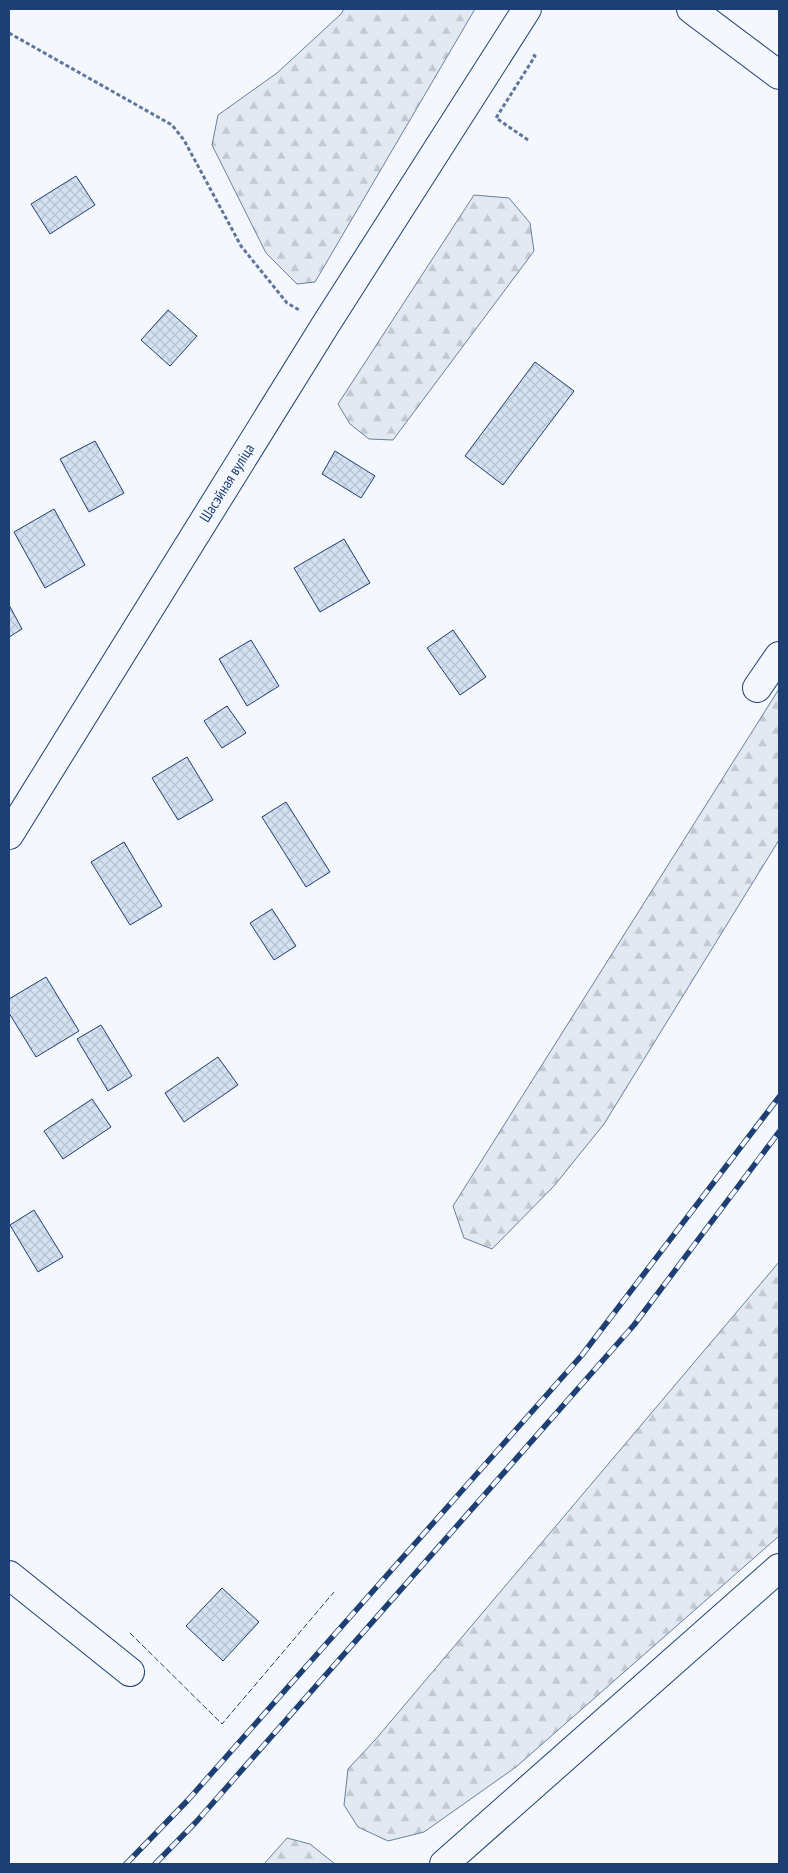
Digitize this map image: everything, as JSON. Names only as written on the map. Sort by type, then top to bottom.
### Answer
[{"type":"main road","name":"Шасэйная вуліца","points":[[9,835],[326,324],[527,9]]},
{"type":"main road","points":[[691,9],[779,75]]},
{"type":"main road","points":[[758,688],[779,656]]},
{"type":"main road","points":[[444,1864],[779,1568]]},
{"type":"main road","points":[[9,1575],[130,1672]]},
{"type":"path","points":[[9,33],[172,125],[184,140],[242,246],[287,303],[326,324]]},
{"type":"path","points":[[528,140],[496,118],[535,56]]},
{"type":"green space","points":[[344,9],[475,9],[315,282],[297,284],[266,253],[212,145],[218,115],[277,73],[341,14]]},
{"type":"green space","points":[[474,195],[509,198],[530,223],[534,251],[393,440],[369,439],[350,424],[338,404]]},
{"type":"green space","points":[[779,689],[779,840],[604,1124],[554,1186],[492,1249],[464,1238],[453,1206]]},
{"type":"green space","points":[[779,1262],[779,1536],[516,1767],[424,1832],[388,1841],[358,1827],[344,1805],[348,1769],[375,1740]]},
{"type":"green space","points":[[287,1838],[310,1844],[335,1864],[264,1864]]},
{"type":"building","points":[[76,176],[95,205],[50,234],[31,204]]},
{"type":"building","points":[[168,310],[197,336],[170,366],[141,340]]},
{"type":"building","points":[[535,362],[574,391],[503,485],[465,456]]},
{"type":"building","points":[[95,441],[124,493],[89,512],[60,459]]},
{"type":"building","points":[[335,451],[375,476],[361,498],[322,474]]},
{"type":"building","points":[[54,509],[85,565],[45,588],[14,532]]},
{"type":"building","points":[[344,539],[370,583],[320,612],[294,568]]},
{"type":"building","points":[[9,605],[22,629],[9,637]]},
{"type":"building","points":[[453,630],[486,677],[460,695],[427,648]]},
{"type":"building","points":[[251,640],[279,686],[247,706],[219,659]]},
{"type":"building","points":[[227,706],[246,733],[222,748],[204,721]]},
{"type":"building","points":[[187,757],[213,800],[178,820],[152,778]]},
{"type":"building","points":[[286,802],[330,872],[306,887],[262,817]]},
{"type":"building","points":[[124,842],[162,906],[130,925],[91,862]]},
{"type":"building","points":[[272,909],[296,946],[274,960],[250,923]]},
{"type":"building","points":[[46,977],[79,1031],[36,1057],[9,1013],[9,999]]},
{"type":"building","points":[[101,1025],[132,1076],[108,1091],[77,1039]]},
{"type":"building","points":[[218,1057],[238,1085],[184,1122],[165,1093]]},
{"type":"building","points":[[92,1099],[111,1127],[63,1159],[44,1131]]},
{"type":"building","points":[[34,1210],[63,1257],[38,1272],[10,1225]]},
{"type":"building","points":[[222,1588],[259,1622],[223,1661],[186,1626]]},
{"type":"railway","points":[[126,1864],[188,1800],[582,1355],[779,1097]]},
{"type":"railway","points":[[155,1864],[197,1821],[634,1325],[779,1132]]},
{"type":"fence","points":[[130,1633],[222,1724],[334,1592]]}]
